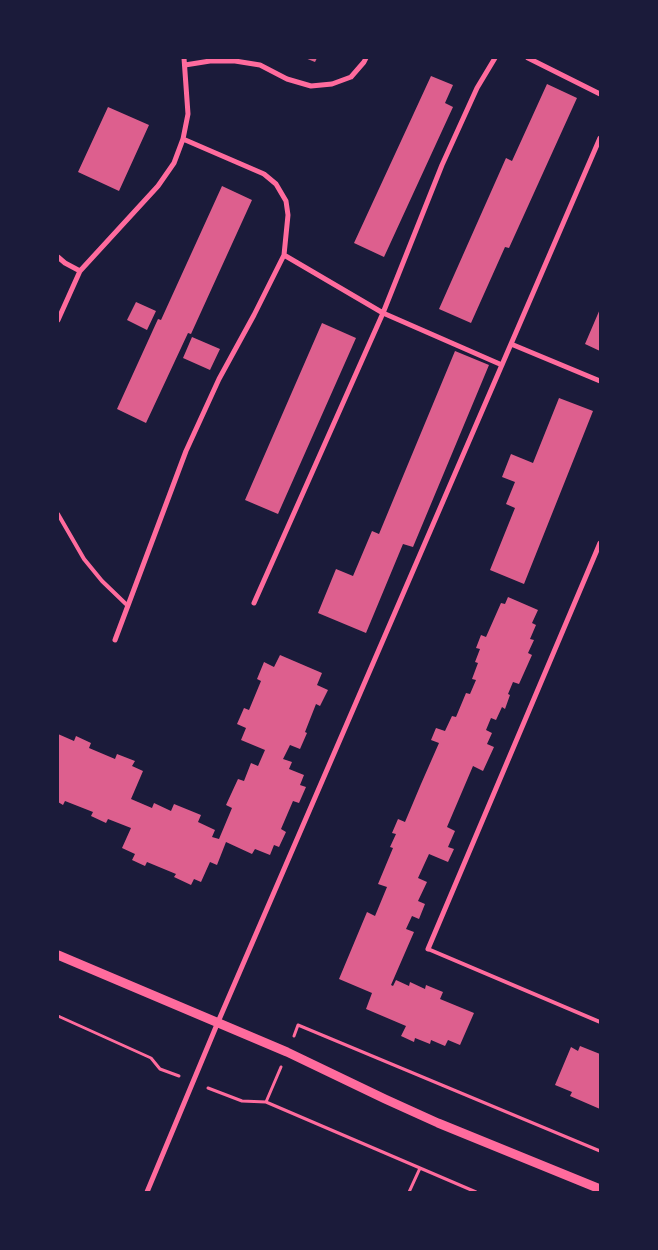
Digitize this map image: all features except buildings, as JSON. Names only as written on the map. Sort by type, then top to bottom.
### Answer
[{"type":"street","points":[[58,320],[80,271],[158,186],[174,164],[184,139],[188,114],[184,58]]},
{"type":"street","points":[[185,66],[210,61],[235,60],[260,66],[311,86],[332,84],[351,77],[366,58]]},
{"type":"street","points":[[254,603],[383,313],[442,166],[477,88],[495,58]]},
{"type":"street","points":[[528,58],[600,94]]},
{"type":"street","points":[[147,1192],[218,1022],[600,138]]},
{"type":"street","points":[[115,640],[186,451],[219,379],[284,255],[288,215],[286,201],[276,184],[264,174],[184,139]]},
{"type":"street","points":[[284,255],[383,313],[502,365]]},
{"type":"street","points":[[58,257],[64,263],[80,271]]},
{"type":"street","points":[[511,344],[600,381]]},
{"type":"street","points":[[428,948],[600,543]]},
{"type":"street","points":[[58,955],[218,1022],[438,1123],[600,1189]]},
{"type":"lane","points":[[58,514],[84,559],[102,581],[128,606]]},
{"type":"lane","points":[[428,948],[600,1022]]},
{"type":"path","points":[[58,1016],[151,1058]]},
{"type":"path","points":[[298,1025],[600,1151]]},
{"type":"path","points":[[266,1102],[476,1192]]},
{"type":"path","points":[[409,1192],[420,1168]]}]
